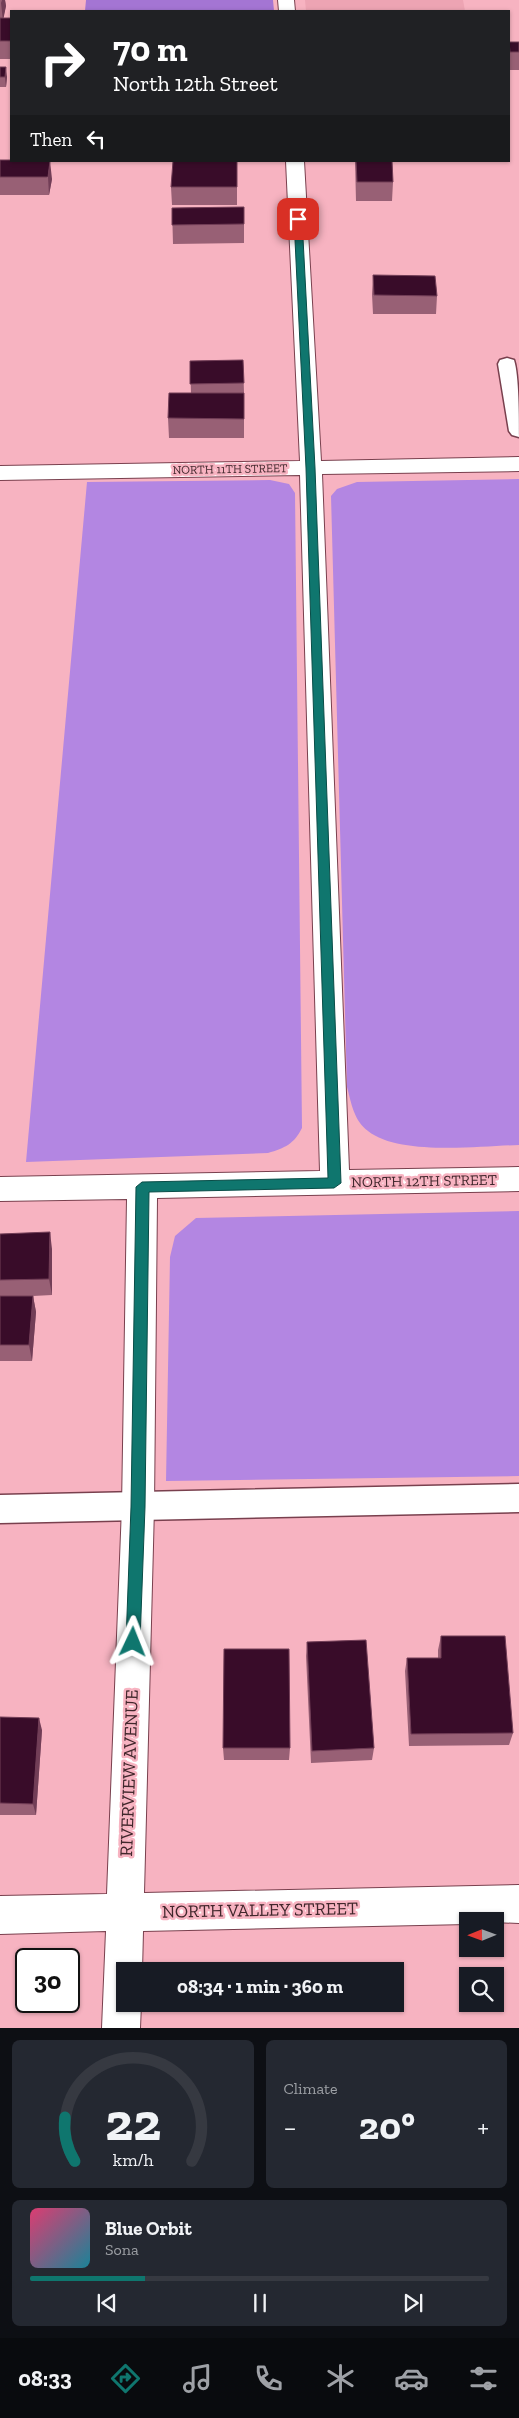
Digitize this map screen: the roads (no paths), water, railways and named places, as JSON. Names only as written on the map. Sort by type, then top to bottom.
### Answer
[{"type":"street","points":[[294,162],[311,468],[334,1183]]},
{"type":"street","name":"NORTH 11TH STREET","points":[[0,473],[519,464]]},
{"type":"street","name":"NORTH 12TH STREET","points":[[0,1189],[519,1180]]},
{"type":"street","name":"RIVERVIEW AVENUE","points":[[121,2028],[138,1507],[142,1187]]},
{"type":"street","name":"NORTH VALLEY STREET","points":[[0,1915],[124,1914],[519,1904]]},
{"type":"lane","points":[[507,364],[519,432]]},
{"type":"lane","points":[[0,1509],[519,1498]]}]
